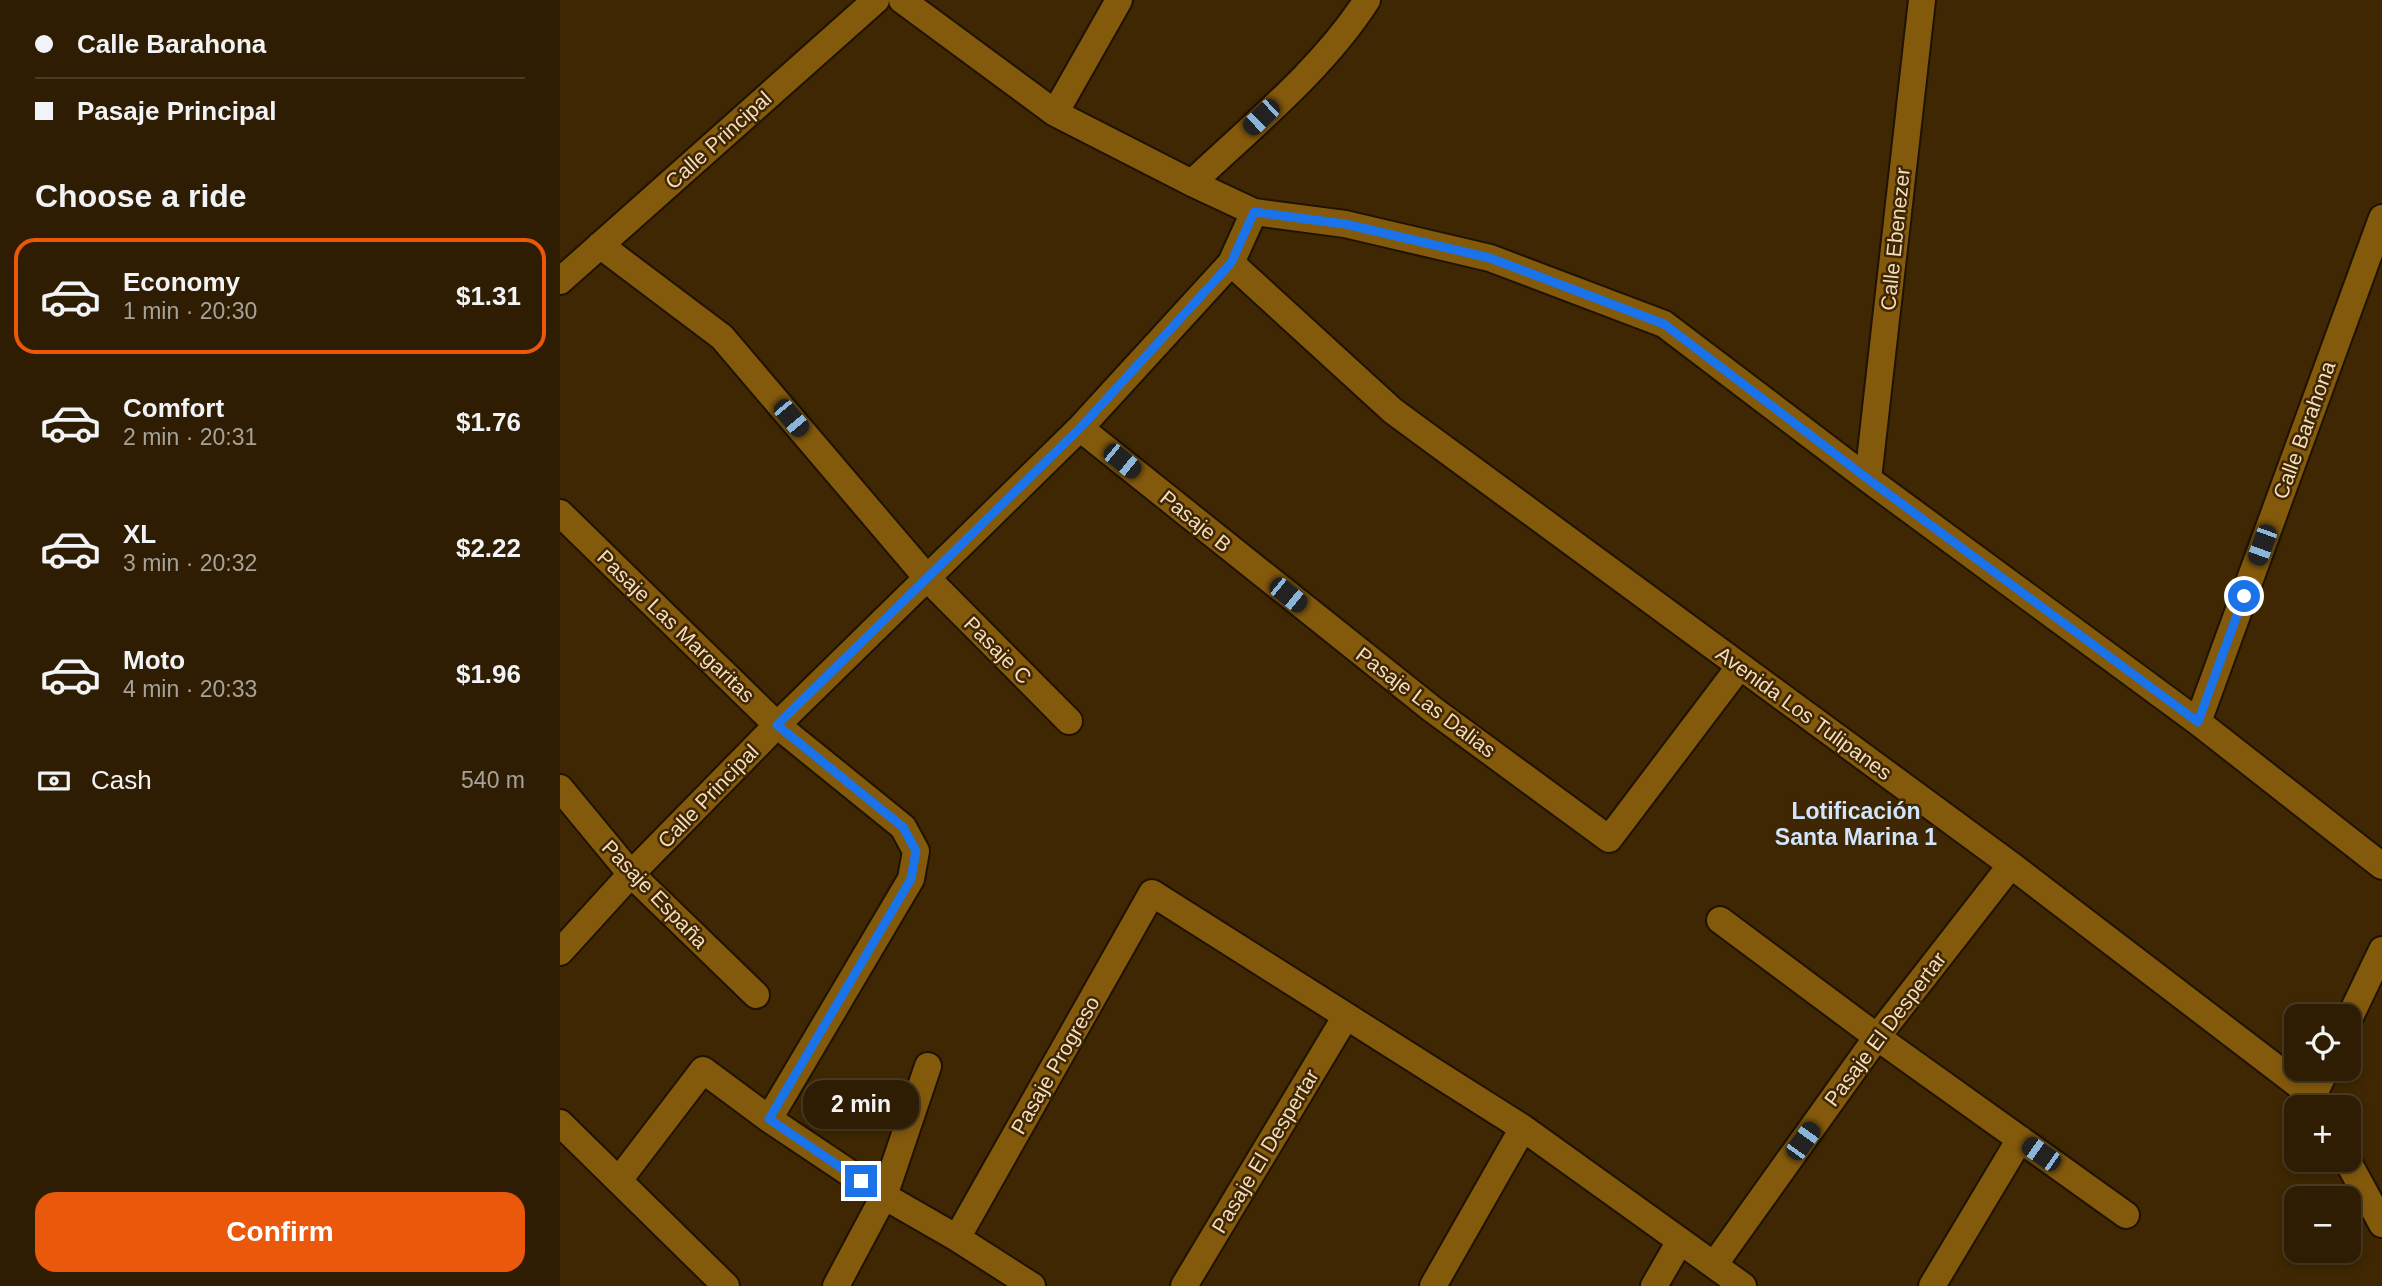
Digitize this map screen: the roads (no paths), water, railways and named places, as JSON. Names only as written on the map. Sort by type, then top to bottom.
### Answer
[{"type":"street","name":"Calle Principal","points":[[560,281],[876,0]]},
{"type":"street","points":[[902,0],[1055,113],[1254,212],[1345,224],[1490,258],[1664,324],[1868,479],[2198,722],[2382,866]]},
{"type":"street","points":[[1055,113],[1119,0]]},
{"type":"street","points":[[1192,183],[1296,84],[1351,24],[1367,0]]},
{"type":"street","name":"Calle Ebenezer","points":[[1868,479],[1922,0]]},
{"type":"street","name":"Calle Principal","points":[[560,952],[631,874],[777,725],[1080,428],[1231,263],[1254,212]]},
{"type":"street","name":"Calle Barahona","points":[[2198,722],[2382,218]]},
{"type":"street","name":"Pasaje C","points":[[600,245],[722,337],[928,579],[1069,721]]},
{"type":"street","name":"Avenida Los Tulipanes","points":[[1231,263],[1393,411],[2011,865],[2307,1095]]},
{"type":"street","name":"Pasaje B","points":[[1080,428],[1247,562]]},
{"type":"street","name":"Pasaje Las Margaritas","points":[[560,513],[777,725],[903,827],[916,851],[911,879],[769,1119]]},
{"type":"street","name":"Pasaje Las Dalias","points":[[1247,562],[1432,709],[1609,839],[1740,666]]},
{"type":"street","name":"Pasaje España","points":[[560,788],[631,874],[756,995]]},
{"type":"street","name":"Pasaje El Despertar","points":[[1714,1265],[1877,1037],[2011,865]]},
{"type":"street","name":"Pasaje Progreso","points":[[957,1238],[1152,893],[1346,1016]]},
{"type":"street","points":[[1720,920],[1877,1037],[2126,1215]]},
{"type":"street","points":[[2356,1004],[2382,950]]},
{"type":"street","points":[[1346,1016],[1522,1128],[1743,1286]]},
{"type":"street","name":"Pasaje El Despertar","points":[[1184,1286],[1346,1016]]},
{"type":"street","points":[[836,1286],[884,1196],[928,1066]]},
{"type":"street","points":[[619,1180],[703,1070],[769,1119],[884,1196],[1032,1286]]},
{"type":"street","points":[[560,1123],[726,1286]]},
{"type":"street","points":[[1433,1286],[1522,1128]]},
{"type":"street","points":[[1932,1286],[2020,1139]]},
{"type":"street","points":[[2354,1172],[2382,1224]]},
{"type":"street","points":[[1654,1286],[1680,1241]]},
{"type":"district","name":"Lotificación Santa Marina 1","points":[[1856,824]]}]
